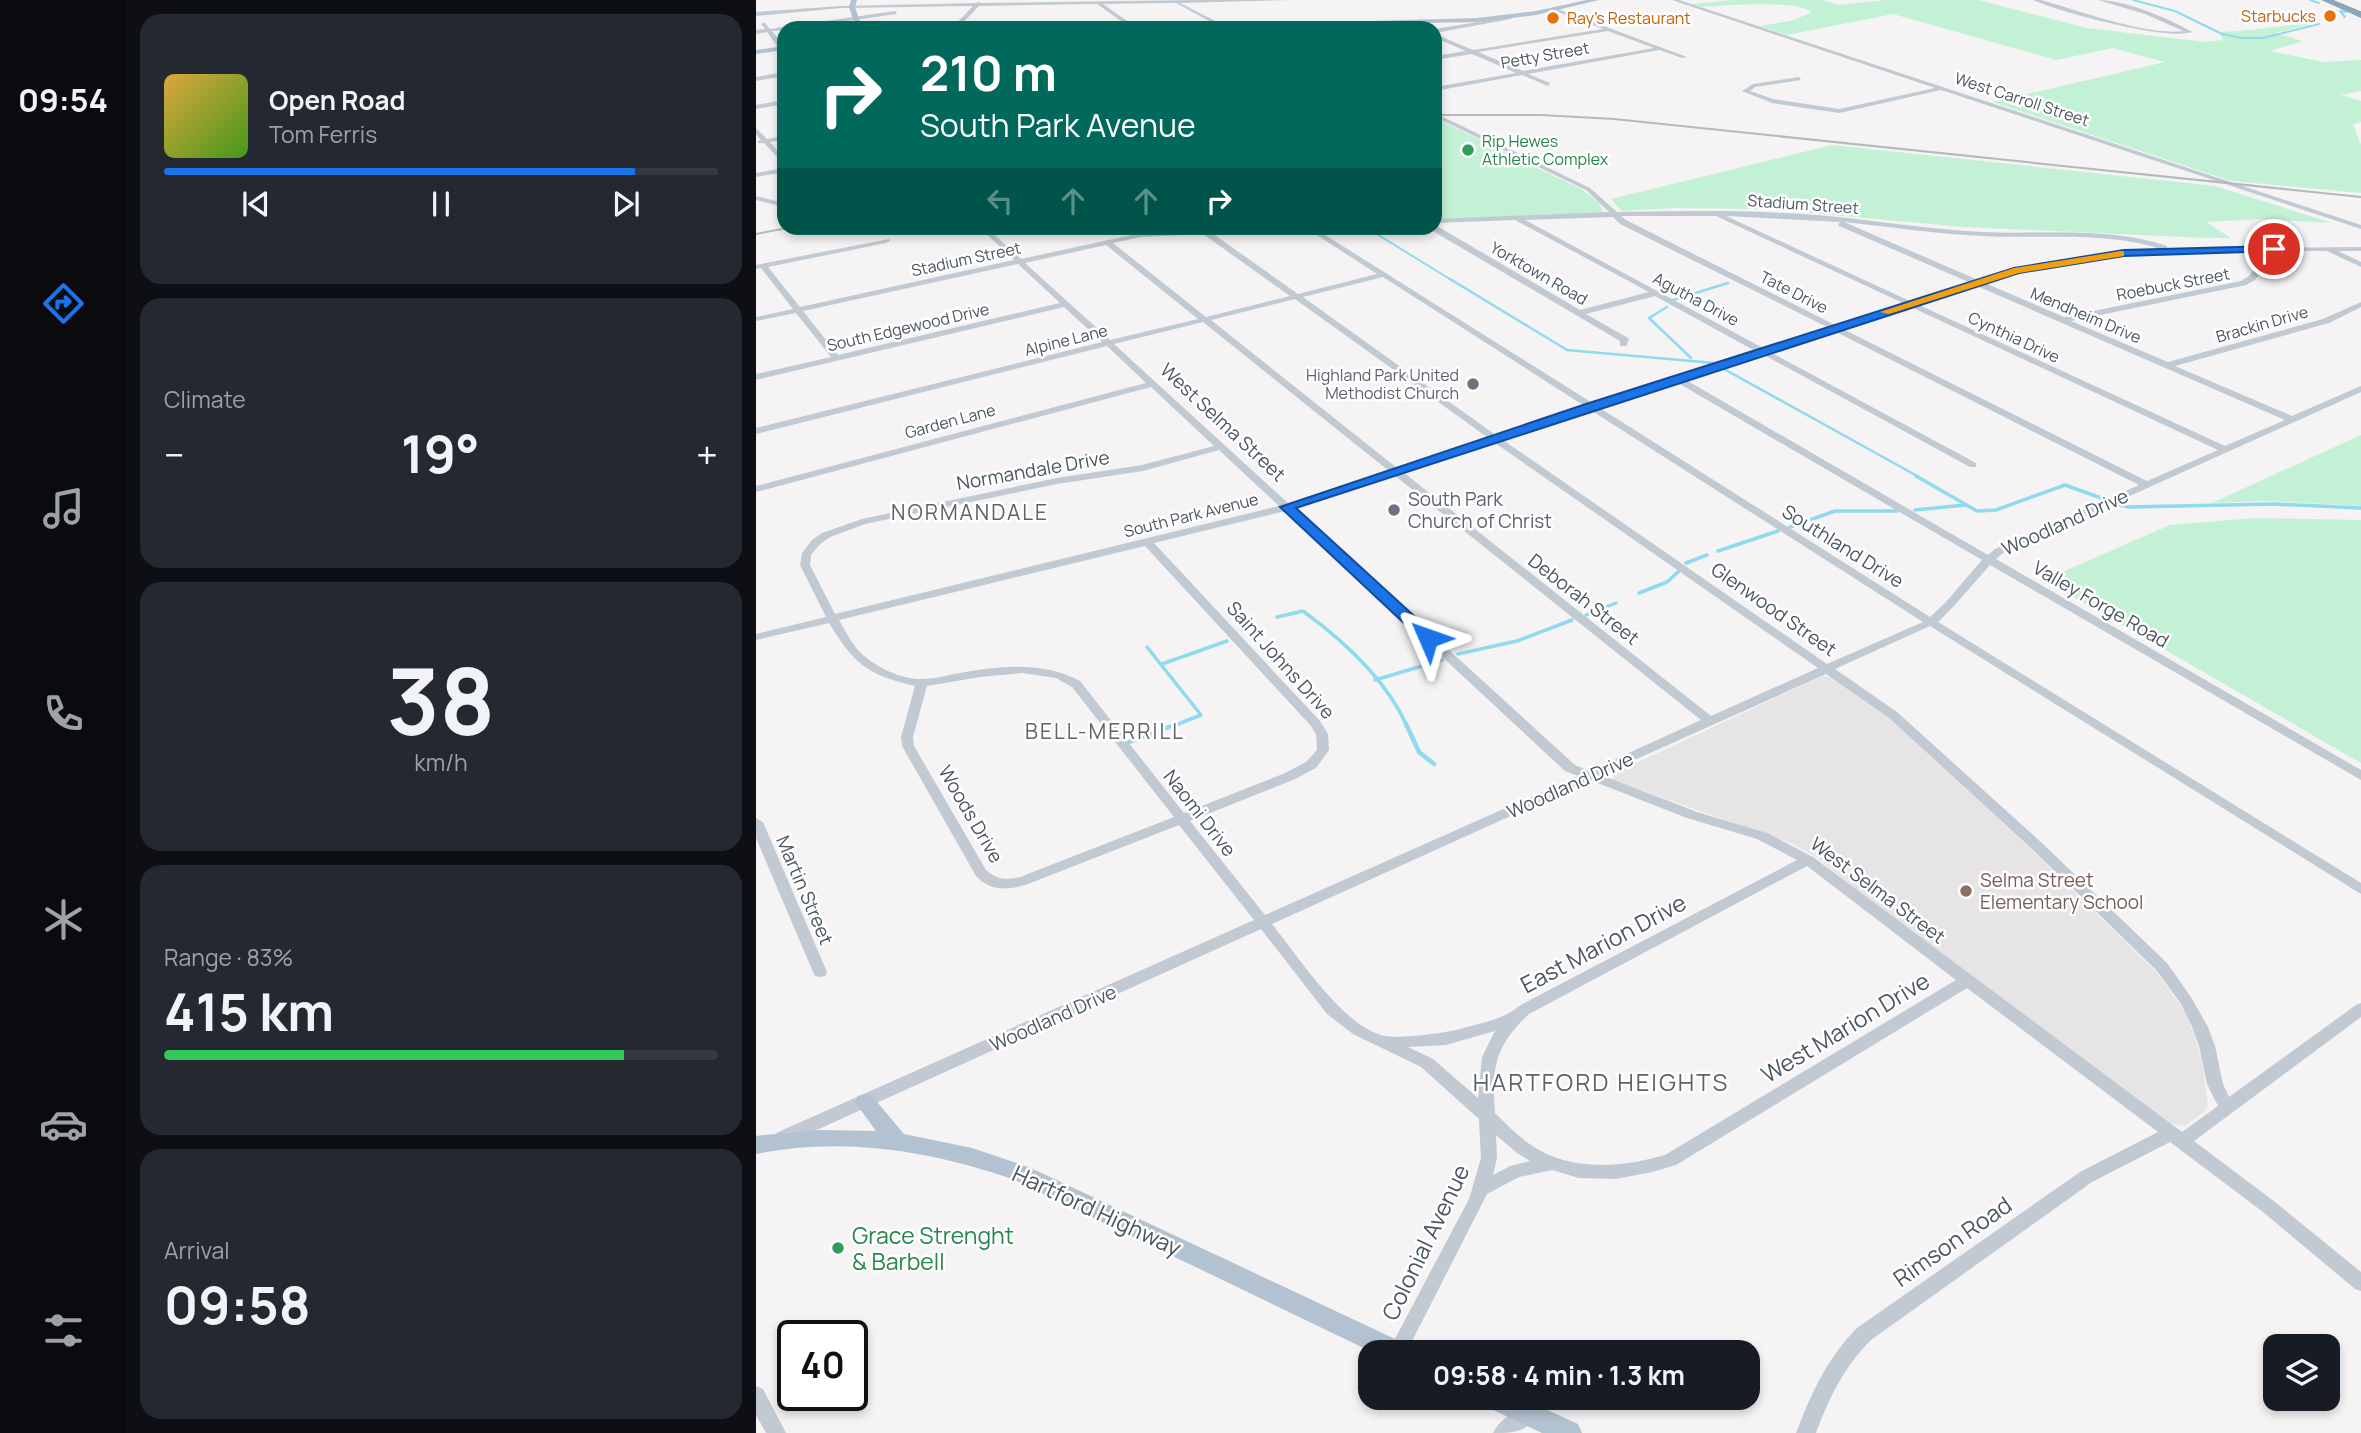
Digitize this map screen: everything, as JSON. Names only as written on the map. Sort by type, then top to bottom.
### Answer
[{"type":"highway","points":[[2326,0],[2349,5],[2361,13]]},
{"type":"highway","points":[[2338,3],[2361,13]]},
{"type":"main road","points":[[1426,21],[1511,17],[1596,0]]},
{"type":"main road","points":[[853,3],[856,21]]},
{"type":"main road","points":[[756,52],[777,49]]},
{"type":"main road","points":[[865,1102],[896,1140]]},
{"type":"main road","name":"Hartford Highway","points":[[766,1143],[840,1138],[896,1140],[953,1150],[1023,1174],[1373,1340]]},
{"type":"main road","points":[[1519,1410],[1569,1433]]},
{"type":"street","points":[[962,21],[982,0]]},
{"type":"street","points":[[756,14],[853,3],[976,6],[1288,0]]},
{"type":"street","name":"West Carroll Street","points":[[1674,0],[2361,227]]},
{"type":"street","points":[[2035,0],[2151,30],[2183,34],[2189,32],[2147,13],[2100,0]]},
{"type":"street","points":[[1175,2],[1212,21]]},
{"type":"street","points":[[1098,4],[1122,21]]},
{"type":"street","points":[[833,21],[951,6]]},
{"type":"street","points":[[1555,9],[1684,57]]},
{"type":"street","points":[[756,14],[777,40]]},
{"type":"street","points":[[1442,32],[1511,17]]},
{"type":"street","points":[[756,32],[777,29]]},
{"type":"street","points":[[1442,57],[1609,29]]},
{"type":"street","points":[[1442,37],[1548,84]]},
{"type":"street","name":"Petty Street","points":[[1442,88],[1660,48]]},
{"type":"street","points":[[756,79],[777,75]]},
{"type":"street","points":[[1799,79],[1753,86],[1745,91],[1772,102],[1839,111],[1944,88]]},
{"type":"street","points":[[756,107],[777,103]]},
{"type":"street","name":"Tate Drive","points":[[1442,118],[1588,189],[1602,200],[1613,215],[2148,485]]},
{"type":"street","points":[[756,130],[777,154]]},
{"type":"street","points":[[756,142],[777,139]]},
{"type":"street","points":[[756,175],[777,171]]},
{"type":"street","points":[[758,200],[777,204]]},
{"type":"street","name":"Stadium Street","points":[[1442,221],[1716,213],[1829,218],[1950,232],[2137,241],[2155,244],[2168,250]]},
{"type":"street","name":"Cynthia Drive","points":[[1716,213],[2226,450]]},
{"type":"street","name":"Agutha Drive","points":[[1517,218],[1973,464]]},
{"type":"street","name":"Mendheim Drive","points":[[1829,218],[2293,420]]},
{"type":"street","name":"Yorktown Road","points":[[1442,233],[1625,340],[1623,344]]},
{"type":"street","name":"West Selma Street","points":[[992,235],[1570,768],[1692,815],[1762,836],[1808,860],[2269,1206],[2361,1283]]},
{"type":"street","name":"Stadium Street","points":[[756,319],[1141,235]]},
{"type":"street","name":"Glenwood Street","points":[[1210,235],[1907,726],[2146,949],[2188,1002],[2205,1039],[2219,1098],[2228,1108]]},
{"type":"street","name":"Southland Drive","points":[[1321,235],[1931,622],[2361,889]]},
{"type":"street","points":[[836,358],[759,266],[886,241]]},
{"type":"street","name":"Deborah Street","points":[[1107,242],[1710,721]]},
{"type":"street","name":"Roebuck Street","points":[[2063,320],[2243,284],[2255,276],[2259,269],[2256,259],[2248,249]]},
{"type":"street","points":[[2327,249],[2361,265]]},
{"type":"street","name":"South Park Avenue","points":[[756,637],[1287,507],[1976,282],[2070,260],[2168,250],[2361,249]]},
{"type":"street","name":"Alpine Lane","points":[[756,431],[1383,275]]},
{"type":"street","points":[[1580,313],[1652,293]]},
{"type":"street","name":"South Edgewood Drive","points":[[756,377],[1067,304]]},
{"type":"street","name":"Brackin Drive","points":[[2168,365],[2326,321],[2361,304]]},
{"type":"street","name":"Valley Forge Road","points":[[1678,379],[2361,776]]},
{"type":"street","name":"Garden Lane","points":[[756,489],[1152,384]]},
{"type":"street","name":"Woodland Drive","points":[[766,1143],[865,1102],[1931,622],[1945,610],[1989,558],[1999,551],[2361,389]]},
{"type":"street","name":"Normandale Drive","points":[[834,618],[807,571],[806,559],[816,542],[838,530],[885,516],[1034,485],[1143,468],[1221,447]]},
{"type":"street","name":"Saint Johns Drive","points":[[1148,543],[1316,724],[1324,743],[1319,758],[1301,771],[1180,819]]},
{"type":"street","points":[[834,618],[861,659],[891,675],[922,683]]},
{"type":"street","name":"Naomi Drive","points":[[922,683],[1023,670],[1048,672],[1069,678],[1263,924]]},
{"type":"street","name":"Woods Drive","points":[[922,683],[907,737],[908,746],[981,873],[988,880],[1001,884],[1019,882],[1180,819]]},
{"type":"street","name":"Martin Street","points":[[756,822],[820,972]]},
{"type":"street","name":"East Marion Drive","points":[[1488,1116],[1486,1065],[1498,1036],[1511,1020],[1541,1000],[1808,860]]},
{"type":"street","points":[[1263,924],[1332,1010],[1358,1030],[1427,1063],[1488,1116]]},
{"type":"street","name":"West Marion Drive","points":[[1488,1116],[1525,1151],[1549,1164],[1590,1172],[1621,1173],[1670,1160],[1966,981]]},
{"type":"street","name":"Rimson Road","points":[[1805,1433],[1832,1371],[1848,1349],[1864,1334],[2086,1177],[2177,1137],[2228,1108],[2361,1009]]},
{"type":"street","points":[[1386,1042],[1446,1039],[1511,1020]]},
{"type":"street","name":"Colonial Avenue","points":[[1404,1340],[1481,1189],[1489,1158],[1488,1116]]},
{"type":"street","points":[[1481,1189],[1516,1171],[1549,1164]]},
{"type":"street","points":[[756,1395],[776,1433]]},
{"type":"street","points":[[1503,1433],[1527,1414]]},
{"type":"shaded area","name":"Selma Street Elementary School","points":[[1822,676],[1833,678],[1892,721],[2030,848],[2157,973],[2183,1009],[2195,1036],[2203,1066],[2208,1106],[2205,1111],[2184,1126],[2170,1124],[1900,924],[1816,857],[1793,844],[1613,780],[1615,773]]},
{"type":"green space","points":[[1733,0],[1823,0],[1839,5],[1886,0],[1978,0],[2087,28],[2205,42],[2223,40],[2220,32],[2316,23],[2275,33],[2303,41],[2270,51],[2323,62],[2361,60],[2361,91],[2341,95],[2361,101],[2361,122],[2353,124],[2361,145],[2361,193],[2231,181],[1993,102],[2165,62],[2113,48],[2056,60],[1893,14],[1787,35],[1761,26],[1794,20],[1812,12],[1804,8],[1778,5],[1703,7],[1691,4]]},
{"type":"green space","name":"Rip Hewes Athletic Complex","points":[[1442,121],[1583,190],[1598,202],[1604,213],[1442,220]]},
{"type":"green space","points":[[1832,145],[2215,186],[2332,223],[2260,219],[2206,222],[2231,238],[2206,238],[1963,227],[1766,209],[1673,208],[1622,211],[1611,199]]},
{"type":"green space","points":[[2361,435],[2361,506],[2266,501],[2212,503]]},
{"type":"green space","points":[[2254,518],[2361,520],[2361,763],[2044,580],[2170,525]]},
{"type":"waterway","points":[[2133,0],[2175,11],[2222,34],[2242,38],[2263,38],[2319,24]]},
{"type":"waterway","points":[[2310,0],[2319,3]]},
{"type":"waterway","points":[[2345,17],[2340,11],[2346,12]]},
{"type":"waterway","points":[[1378,235],[1453,281]]},
{"type":"waterway","points":[[1450,279],[1567,350],[1714,363]]},
{"type":"waterway","points":[[1673,300],[1728,283]]},
{"type":"waterway","points":[[1667,307],[1649,318],[1691,358]]},
{"type":"waterway","points":[[1724,369],[1919,477]]},
{"type":"waterway","points":[[1916,476],[1977,511],[1996,510],[2065,485],[2104,499]]},
{"type":"waterway","points":[[2116,504],[2129,507],[2273,504],[2361,508]]},
{"type":"waterway","points":[[1915,510],[1965,505]]},
{"type":"waterway","points":[[1790,527],[1835,511],[1898,511]]},
{"type":"waterway","points":[[1718,551],[1778,531]]},
{"type":"waterway","points":[[1686,563],[1707,555]]},
{"type":"waterway","points":[[1639,593],[1667,582],[1679,571]]},
{"type":"waterway","points":[[1586,615],[1616,603]]},
{"type":"waterway","points":[[1277,617],[1303,611],[1334,635],[1378,679]]},
{"type":"waterway","points":[[1458,654],[1517,641],[1572,620]]},
{"type":"waterway","points":[[1162,664],[1227,641]]},
{"type":"waterway","points":[[1147,647],[1201,715],[1173,726]]},
{"type":"waterway","points":[[1378,679],[1442,660]]},
{"type":"waterway","points":[[1378,679],[1406,725]]},
{"type":"waterway","points":[[1129,742],[1177,724]]},
{"type":"waterway","points":[[1406,725],[1419,752],[1434,764]]},
{"type":"railway","points":[[1442,115],[1540,115],[1614,119],[2361,197]]},
{"type":"railway","points":[[756,234],[777,230]]},
{"type":"slow traffic","points":[[1885,312],[2018,270],[2121,254]]},
{"type":"place","name":"Starbucks","points":[[2330,16]]},
{"type":"place","name":"Ray's Restaurant","points":[[1553,18]]},
{"type":"place","name":"Rip Hewes Athletic Complex","points":[[1468,150]]},
{"type":"place","name":"Highland Park United Methodist Church","points":[[1473,384]]},
{"type":"place","name":"South Park Church of Christ","points":[[1394,510]]},
{"type":"place","name":"Selma Street Elementary School","points":[[1966,891]]},
{"type":"place","name":"Grace Strenght & Barbell","points":[[838,1248]]},
{"type":"district","name":"NORMANDALE","points":[[970,512]]},
{"type":"district","name":"BELL-MERRILL","points":[[1105,731]]},
{"type":"district","name":"HARTFORD HEIGHTS","points":[[1601,1081]]},
{"type":"route","points":[[1428,638],[1287,507],[2018,270],[2124,253],[2274,249]]}]
